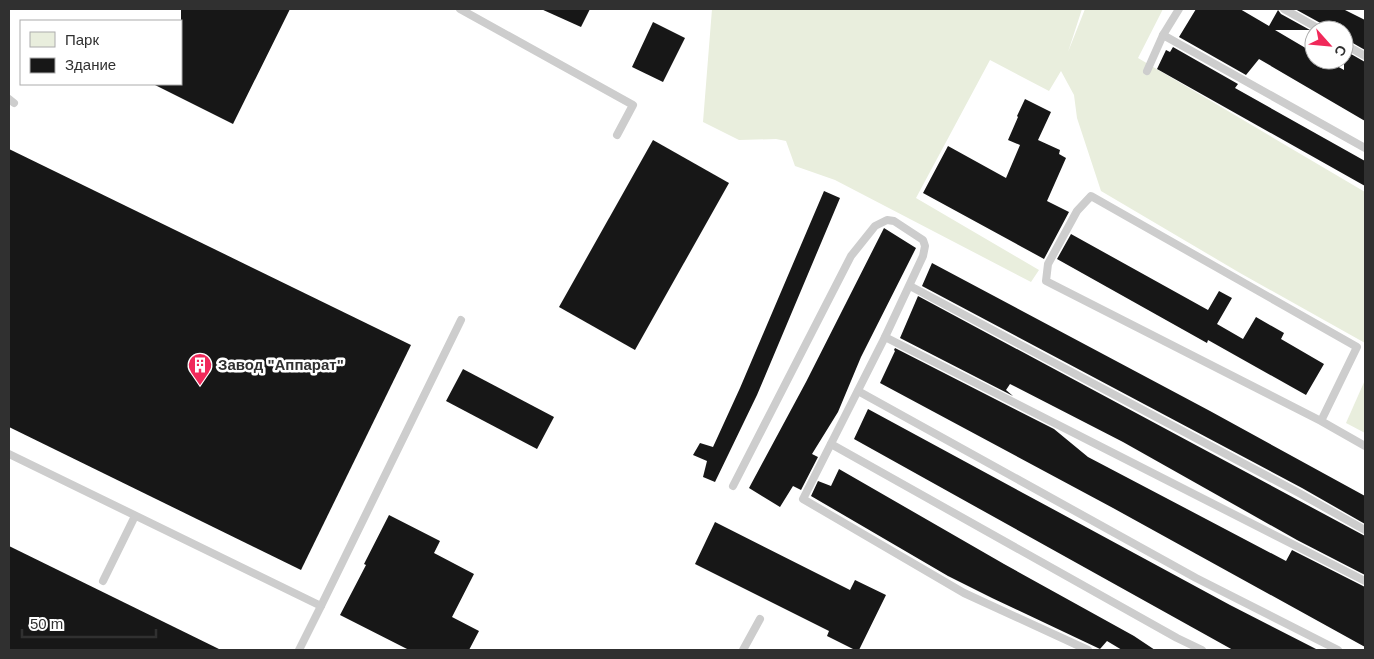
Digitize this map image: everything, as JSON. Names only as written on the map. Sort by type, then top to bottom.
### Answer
[{"type":"lane","points":[[460,9],[633,105],[617,135]]},
{"type":"lane","points":[[1147,71],[1163,36],[1179,9]]},
{"type":"lane","points":[[1284,9],[1304,20]]},
{"type":"lane","points":[[1163,36],[1365,148]]},
{"type":"lane","points":[[1354,50],[1365,56]]},
{"type":"lane","points":[[1321,421],[1357,347],[1091,196],[1077,211],[1048,264],[1046,281],[1321,421],[1365,446]]},
{"type":"lane","points":[[733,486],[851,256],[875,226],[887,220],[894,222],[922,240],[925,246],[923,256],[885,337],[803,499],[964,593],[1088,650]]},
{"type":"lane","points":[[910,286],[1365,530]]},
{"type":"lane","points":[[298,650],[461,320]]},
{"type":"lane","points":[[885,337],[1365,581]]},
{"type":"lane","points":[[858,391],[1196,578],[1338,650]]},
{"type":"lane","points":[[831,444],[1177,638],[1202,650]]},
{"type":"lane","points":[[9,454],[321,606]]},
{"type":"lane","points":[[103,581],[135,516]]},
{"type":"lane","points":[[743,650],[760,619]]},
{"type":"green space","points":[[712,9],[1082,9],[1068,52],[1085,9],[1163,9],[1138,58],[1365,192],[1365,343],[1240,273],[1101,191],[1077,118],[1074,95],[1061,71],[1049,91],[990,60],[916,198],[1039,270],[1031,282],[835,180],[795,166],[786,141],[776,139],[739,140],[703,122]]},
{"type":"green space","points":[[1365,380],[1365,433],[1346,423]]},
{"type":"building","points":[[181,9],[290,9],[233,124],[155,85],[182,85]]},
{"type":"building","points":[[541,9],[590,9],[581,27]]},
{"type":"building","points":[[1196,9],[1240,9],[1269,26],[1278,10],[1281,14],[1304,27],[1304,30],[1275,30],[1304,47],[1304,70],[1354,70],[1354,56],[1365,62],[1365,121],[1259,59],[1246,75],[1179,37]]},
{"type":"building","points":[[1295,9],[1343,9],[1365,20],[1365,50],[1354,44],[1354,20],[1315,20]]},
{"type":"building","points":[[653,22],[685,38],[663,82],[632,67]]},
{"type":"building","points":[[1173,47],[1238,84],[1235,88],[1365,161],[1365,186],[1157,69],[1166,50],[1170,52]]},
{"type":"building","points":[[1025,99],[1051,112],[1038,140],[1060,150],[1059,154],[1066,158],[1047,201],[1069,212],[1044,259],[923,193],[948,146],[1006,178],[1020,145],[1008,140]]},
{"type":"building","points":[[653,140],[729,183],[635,350],[559,307]]},
{"type":"building","name":"Завод \"Аппарат\"","points":[[9,149],[411,345],[301,570],[9,427]]},
{"type":"building","points":[[824,191],[840,198],[757,395],[715,482],[703,477],[707,461],[693,455],[700,443],[713,447]]},
{"type":"building","points":[[884,228],[916,248],[861,357],[838,412],[812,454],[818,457],[801,490],[793,486],[780,507],[749,488],[806,382]]},
{"type":"building","points":[[1071,234],[1208,310],[1219,291],[1232,298],[1217,324],[1243,339],[1256,317],[1284,333],[1281,339],[1324,364],[1306,395],[1208,340],[1207,343],[1057,259]]},
{"type":"building","points":[[932,263],[1365,496],[1365,524],[1302,488],[922,286]]},
{"type":"building","points":[[918,296],[1365,536],[1365,575],[1297,540],[1123,442],[1010,384],[1006,390],[1013,396],[900,338]]},
{"type":"building","points":[[895,348],[1054,429],[1088,457],[1286,561],[1292,550],[1365,587],[1365,647],[1113,508],[880,383]]},
{"type":"building","points":[[463,369],[554,417],[537,449],[446,401]]},
{"type":"building","points":[[868,409],[1230,605],[1318,650],[1233,650],[854,439]]},
{"type":"building","points":[[839,469],[1134,636],[1155,650],[1122,650],[1107,641],[1100,649],[948,576],[811,496],[818,481],[831,486]]},
{"type":"building","points":[[389,515],[440,541],[434,553],[474,574],[452,617],[479,631],[469,650],[409,650],[340,615]]},
{"type":"building","points":[[715,522],[850,590],[855,580],[886,595],[859,650],[855,650],[827,636],[829,631],[695,564]]},
{"type":"building","points":[[9,546],[221,650],[9,650]]},
{"type":"place","name":"Завод \"Аппарат\"","points":[[200,386]]}]
